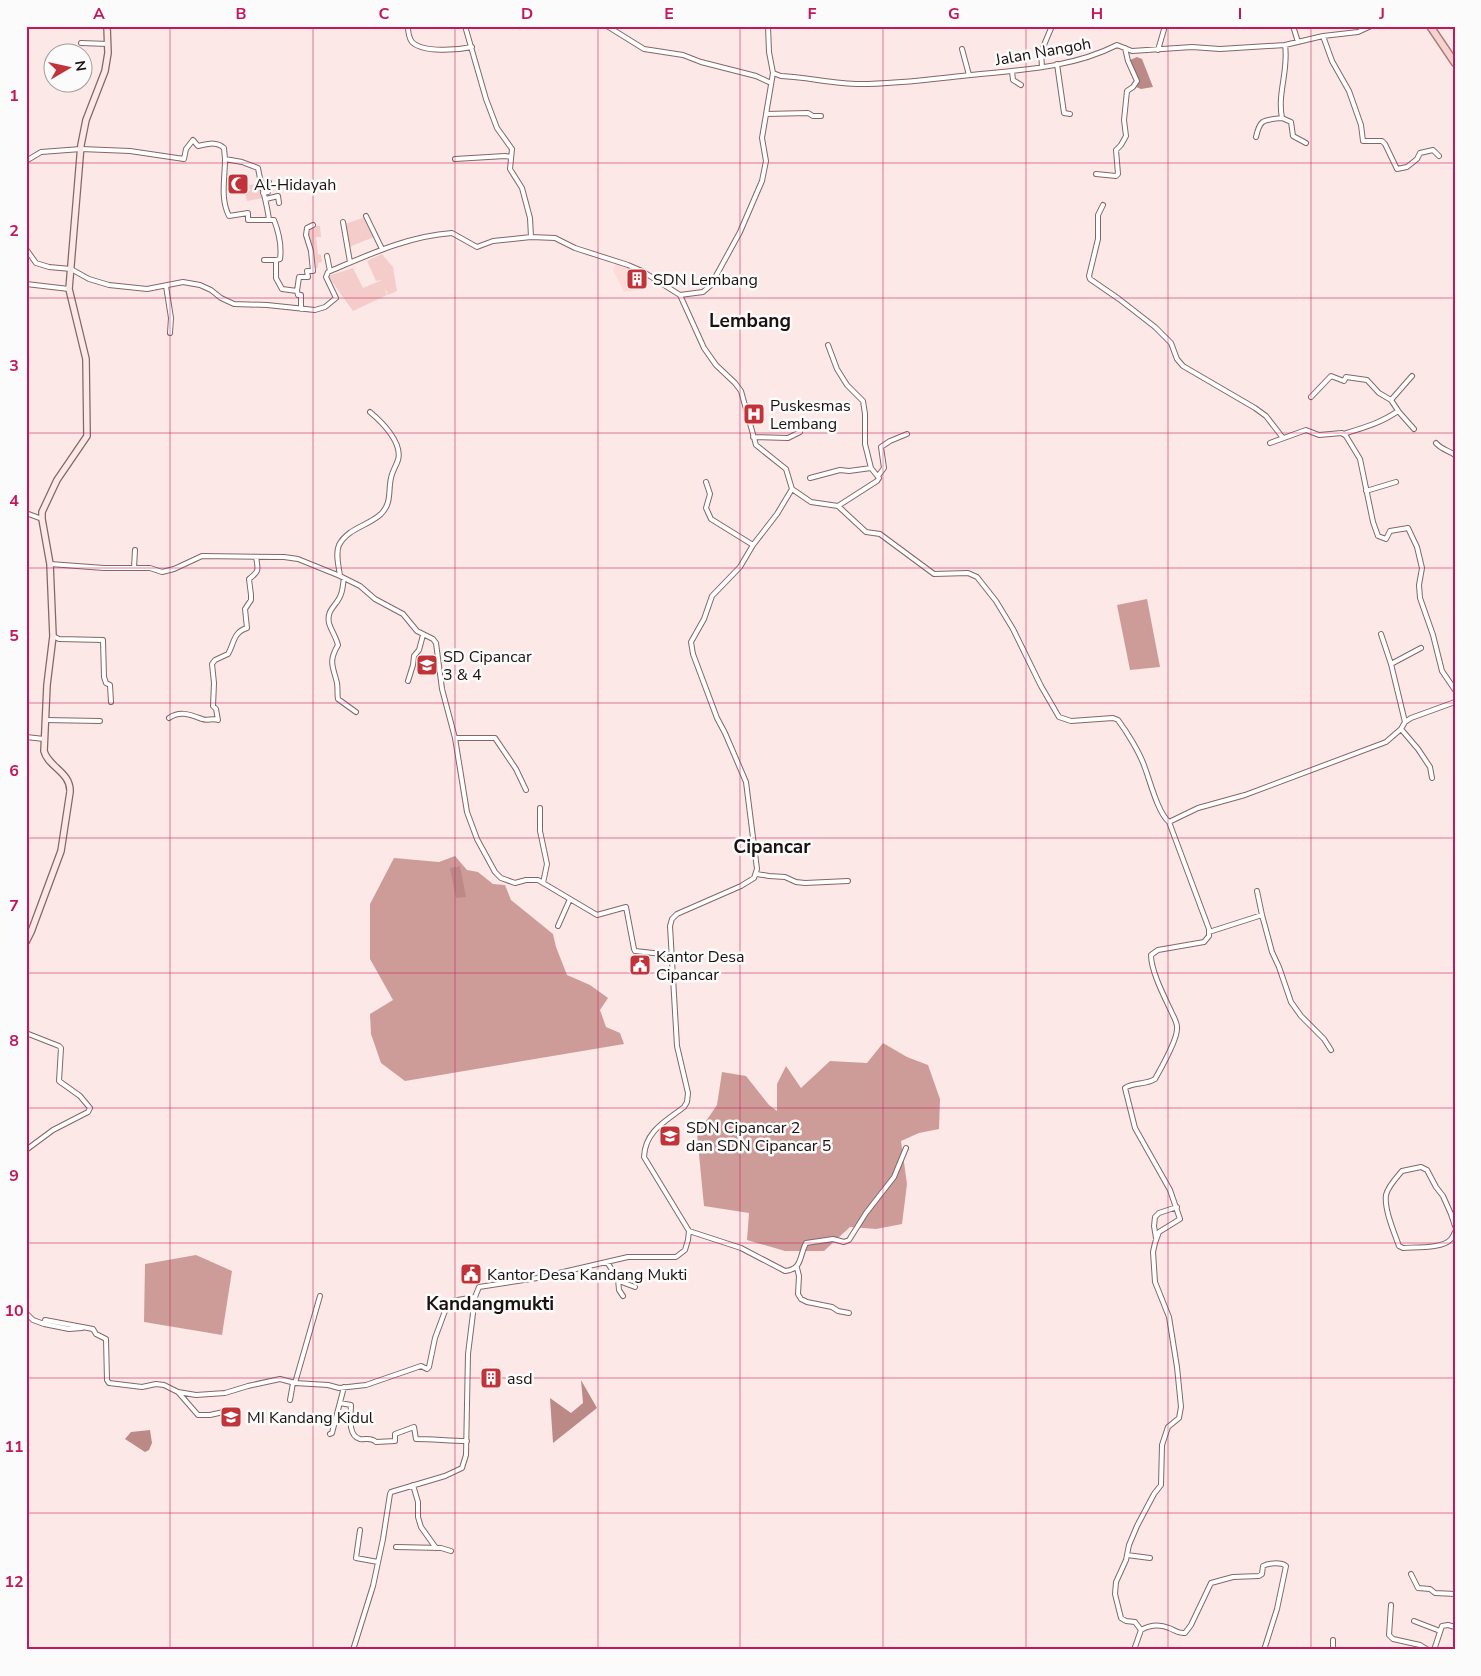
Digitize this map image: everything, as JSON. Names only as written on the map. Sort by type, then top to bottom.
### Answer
[{"type":"main road","points":[[1430,26],[1455,63]]},
{"type":"street","points":[[26,942],[44,900],[61,851],[70,792],[69,783],[60,770],[45,756],[45,720],[53,636],[50,564],[42,519],[46,502],[57,480],[87,436],[86,359],[69,289],[81,149],[86,120],[105,71],[108,44],[107,26]]},
{"type":"street","points":[[408,26],[410,39],[416,44],[444,50],[472,47]]},
{"type":"street","points":[[465,26],[486,99],[499,133],[511,148],[510,169],[522,188],[530,218],[532,237]]},
{"type":"street","points":[[606,26],[644,49],[683,55],[771,82]]},
{"type":"street","points":[[680,295],[703,292],[711,285],[740,232],[762,181],[765,168],[762,138],[773,73],[769,52],[768,26]]},
{"type":"street","points":[[1042,67],[1041,52],[1052,26]]},
{"type":"street","points":[[1158,50],[1165,26]]},
{"type":"street","points":[[1293,26],[1298,42]]},
{"type":"street","name":"Jalan Nangoh","points":[[773,73],[781,76],[859,84],[929,80],[1042,67],[1099,54],[1117,45],[1132,51],[1192,47],[1220,49],[1286,45],[1323,36],[1358,32],[1371,26]]},
{"type":"street","points":[[1323,36],[1332,61],[1351,98],[1361,125],[1363,141],[1382,141],[1396,168],[1399,170],[1408,167],[1422,152],[1433,150],[1439,156]]},
{"type":"street","points":[[92,43],[108,44]]},
{"type":"street","points":[[1282,118],[1279,106],[1286,68],[1286,45]]},
{"type":"street","points":[[1096,174],[1116,176],[1118,174],[1116,152],[1126,136],[1124,120],[1127,91],[1137,81],[1128,61],[1125,48]]},
{"type":"street","points":[[962,49],[969,75]]},
{"type":"street","points":[[1058,64],[1064,113],[1070,114]]},
{"type":"street","points":[[1012,71],[1013,80],[1020,85]]},
{"type":"street","points":[[766,114],[808,113],[813,116],[821,116]]},
{"type":"street","points":[[1256,137],[1259,125],[1262,122],[1282,118],[1291,122],[1293,136],[1306,143]]},
{"type":"street","points":[[26,161],[41,152],[81,149],[130,151],[184,159],[186,149],[193,140],[198,146],[220,144],[224,148],[223,195],[229,216],[248,212],[248,220],[274,220],[279,234],[280,260],[264,260]]},
{"type":"street","points":[[455,159],[511,157]]},
{"type":"street","points":[[225,159],[264,168]]},
{"type":"street","points":[[258,168],[269,220]]},
{"type":"street","points":[[263,193],[268,192],[266,183],[270,182]]},
{"type":"street","points":[[266,199],[278,196],[279,203]]},
{"type":"street","points":[[1103,205],[1098,215],[1098,239],[1089,276],[1090,279],[1120,299],[1155,327],[1171,344],[1177,359],[1183,366],[1261,412],[1283,438]]},
{"type":"street","points":[[366,216],[382,249]]},
{"type":"street","points":[[343,222],[350,262]]},
{"type":"street","points":[[301,309],[301,296],[298,295],[297,291],[299,277],[308,277],[307,271],[313,271],[311,251],[306,235],[307,228],[313,226]]},
{"type":"street","points":[[26,249],[36,263],[49,267],[71,269],[89,279],[109,285],[147,289],[183,282],[211,290],[221,298],[234,304],[318,310],[335,300],[326,273],[382,249],[448,233],[455,233],[476,247],[494,241],[532,237],[555,238],[575,248],[642,271],[680,295],[704,348],[716,365],[741,391],[753,437],[759,448],[786,469],[792,489],[811,502],[838,506],[866,532],[880,534],[934,574],[968,573],[977,577],[996,601],[1013,629],[1041,686],[1059,717],[1071,721],[1112,718],[1118,720],[1142,761],[1150,786],[1163,814],[1169,822],[1209,932],[1207,940],[1204,942],[1158,950],[1151,955],[1158,980],[1176,1023],[1177,1033],[1154,1079],[1151,1082],[1129,1085],[1125,1088],[1135,1128],[1170,1190],[1180,1220],[1162,1229],[1156,1238]]},
{"type":"street","points":[[327,256],[330,271]]},
{"type":"street","points":[[276,260],[278,284],[282,288],[297,291]]},
{"type":"street","points":[[26,284],[69,289]]},
{"type":"street","points":[[166,286],[171,318],[170,332]]},
{"type":"street","points":[[828,345],[837,369],[847,385],[863,401],[865,444],[871,468],[878,476]]},
{"type":"street","points":[[1311,397],[1331,376],[1344,381],[1346,377],[1367,380],[1379,393],[1392,400],[1398,411],[1414,429]]},
{"type":"street","points":[[1392,400],[1412,376]]},
{"type":"street","points":[[1270,443],[1306,430],[1319,435],[1343,434],[1368,427],[1398,411]]},
{"type":"street","points":[[356,712],[338,700],[338,686],[332,669],[334,652],[338,645],[329,624],[328,616],[341,594],[342,577],[337,552],[339,546],[348,532],[375,519],[388,506],[391,494],[390,479],[398,459],[398,452],[389,432],[380,420],[370,412]]},
{"type":"street","points":[[753,437],[788,438],[800,432]]},
{"type":"street","points":[[838,506],[878,481],[878,476],[884,468],[882,447],[890,441],[907,434]]},
{"type":"street","points":[[1343,434],[1353,446],[1360,460],[1373,522],[1378,536],[1386,539],[1390,531],[1408,528],[1413,535],[1422,568],[1419,585],[1420,598],[1433,635],[1442,671],[1455,690]]},
{"type":"street","points":[[1436,443],[1442,449],[1455,455]]},
{"type":"street","points":[[810,478],[840,470],[849,471],[871,468]]},
{"type":"street","points":[[706,482],[710,494],[706,508],[711,518],[753,545]]},
{"type":"street","points":[[1366,491],[1396,482]]},
{"type":"street","points":[[353,1650],[371,1594],[391,1492],[445,1476],[462,1468],[466,1455],[467,1440],[468,1354],[475,1297],[479,1287],[537,1278],[628,1257],[676,1257],[685,1250],[688,1231],[644,1157],[648,1138],[684,1107],[687,1102],[688,1093],[678,1046],[670,955],[670,926],[672,919],[677,914],[741,886],[757,874],[746,782],[717,718],[692,654],[691,642],[704,619],[712,596],[735,573],[753,545],[777,514],[792,489]]},
{"type":"street","points":[[26,513],[42,519]]},
{"type":"street","points":[[134,568],[135,550]]},
{"type":"street","points":[[50,564],[150,568],[158,572],[167,572],[202,556],[284,557],[298,559],[360,586],[375,599],[403,614],[417,632],[433,639],[436,643],[442,689],[455,738],[468,812],[476,839],[495,872],[501,878],[512,883],[532,879],[538,880],[596,915],[626,907],[635,952],[670,955]]},
{"type":"street","points":[[169,718],[177,714],[197,716],[203,720],[218,720],[216,709],[213,706],[214,683],[212,664],[215,660],[228,654],[234,639],[241,630],[247,628],[246,609],[251,600],[249,578],[256,574],[258,570],[256,557]]},
{"type":"street","points":[[1381,634],[1391,664],[1405,722]]},
{"type":"street","points":[[408,681],[414,665],[414,656],[419,650],[423,635]]},
{"type":"street","points":[[53,636],[59,639],[103,640],[104,677],[106,683],[110,685],[111,702]]},
{"type":"street","points":[[1391,664],[1421,648]]},
{"type":"street","points":[[1169,822],[1198,808],[1245,795],[1386,742],[1401,729],[1405,722],[1455,702]]},
{"type":"street","points":[[45,720],[100,721]]},
{"type":"street","points":[[1401,729],[1430,767],[1432,778]]},
{"type":"street","points":[[26,738],[44,738]]},
{"type":"street","points":[[455,738],[495,738],[516,769],[526,790]]},
{"type":"street","points":[[540,808],[540,832],[546,864],[543,884]]},
{"type":"street","points":[[757,874],[785,877],[796,882],[805,883],[848,881]]},
{"type":"street","points":[[1257,891],[1272,952],[1292,1002],[1301,1016],[1324,1039],[1331,1050]]},
{"type":"street","points":[[558,926],[570,899]]},
{"type":"street","points":[[1209,932],[1262,915]]},
{"type":"street","points":[[26,1033],[61,1048],[59,1081],[80,1096],[90,1108],[88,1112],[53,1130],[26,1150]]},
{"type":"street","points":[[848,1312],[838,1311],[832,1307],[801,1299],[798,1294],[799,1276],[796,1268],[806,1243],[833,1239],[844,1242],[849,1240],[866,1213],[894,1177],[906,1148]]},
{"type":"street","points":[[1455,1226],[1443,1196],[1427,1170],[1421,1167],[1402,1171],[1388,1190],[1386,1196],[1390,1220],[1399,1246],[1403,1248],[1437,1246],[1447,1243],[1455,1232]]},
{"type":"street","points":[[1141,1630],[1134,1622],[1121,1618],[1115,1594],[1116,1582],[1128,1555],[1137,1526],[1154,1494],[1161,1486],[1162,1445],[1168,1427],[1179,1418],[1181,1407],[1169,1317],[1155,1282],[1153,1252],[1156,1238],[1155,1217],[1159,1213],[1177,1207]]},
{"type":"street","points":[[688,1231],[741,1248],[785,1270],[796,1268]]},
{"type":"street","points":[[607,1262],[619,1281],[619,1290],[623,1296]]},
{"type":"street","points":[[619,1281],[635,1287]]},
{"type":"street","points":[[290,1400],[320,1296]]},
{"type":"street","points":[[26,1313],[33,1320],[44,1324],[45,1320],[93,1328],[96,1334],[106,1339],[107,1380],[109,1383],[142,1387],[156,1384],[164,1385],[178,1392],[196,1395],[218,1394],[274,1380],[328,1385],[339,1388],[366,1385],[421,1366],[427,1369],[435,1338],[448,1303],[475,1297]]},
{"type":"street","points":[[330,1434],[332,1433],[344,1387]]},
{"type":"street","points":[[178,1392],[198,1414],[210,1415],[228,1411]]},
{"type":"street","points":[[340,1404],[351,1405],[352,1429],[355,1437],[358,1438],[373,1439],[376,1442],[395,1441],[395,1434],[414,1428],[416,1439],[467,1440]]},
{"type":"street","points":[[413,1485],[418,1502],[420,1527],[436,1548]]},
{"type":"street","points":[[360,1530],[356,1558],[378,1562]]},
{"type":"street","points":[[396,1547],[436,1548],[452,1551]]},
{"type":"street","points":[[1128,1555],[1150,1558]]},
{"type":"street","points":[[1134,1650],[1141,1630],[1150,1625],[1168,1627],[1180,1634],[1185,1634],[1211,1583],[1234,1577],[1259,1576],[1262,1574],[1262,1566],[1265,1564],[1283,1564],[1286,1566],[1277,1609],[1264,1650]]},
{"type":"street","points":[[1411,1574],[1418,1588],[1430,1589],[1435,1593],[1455,1594]]},
{"type":"street","points":[[1391,1605],[1390,1637],[1420,1645],[1428,1650]]},
{"type":"street","points":[[1414,1621],[1440,1631]]},
{"type":"street","points":[[1434,1650],[1442,1626],[1455,1627]]},
{"type":"street","points":[[1333,1640],[1333,1650]]},
{"type":"shaded area","points":[[1137,57],[1142,59],[1153,87],[1141,89],[1136,87],[1138,80],[1130,60]]},
{"type":"shaded area","points":[[259,184],[263,198],[247,201],[245,192],[250,191],[249,185]]},
{"type":"shaded area","points":[[365,217],[374,237],[349,247],[345,224]]},
{"type":"shaded area","points":[[320,226],[321,237],[316,237],[318,254],[321,255],[322,262],[318,263],[318,268],[314,268],[307,235],[308,229]]},
{"type":"shaded area","points":[[382,254],[393,267],[397,291],[388,295],[384,286],[387,295],[353,311],[328,276],[353,268],[363,288],[382,280],[376,281],[367,261]]},
{"type":"shaded area","points":[[617,262],[642,272],[644,289],[624,292],[613,270]]},
{"type":"shaded area","points":[[1147,599],[1160,667],[1130,670],[1117,605]]},
{"type":"shaded area","points":[[455,856],[467,870],[478,872],[493,884],[505,885],[511,900],[553,934],[567,975],[590,985],[608,998],[600,1010],[606,1027],[620,1033],[624,1044],[405,1081],[381,1063],[371,1034],[370,1014],[393,1000],[370,959],[370,904],[394,858],[439,862]]},
{"type":"shaded area","points":[[460,866],[466,897],[456,898],[450,868]]},
{"type":"shaded area","points":[[883,1043],[907,1057],[928,1065],[940,1099],[939,1129],[919,1133],[901,1141],[907,1184],[902,1224],[876,1229],[850,1227],[824,1251],[785,1251],[747,1240],[749,1213],[704,1206],[697,1134],[717,1105],[722,1072],[746,1076],[769,1105],[777,1111],[777,1084],[786,1066],[801,1088],[830,1061],[867,1063]]},
{"type":"shaded area","points":[[196,1255],[232,1271],[222,1335],[144,1322],[145,1264]]},
{"type":"shaded area","points":[[581,1380],[597,1408],[553,1443],[550,1398],[571,1413],[583,1403]]},
{"type":"shaded area","points":[[150,1430],[152,1443],[149,1450],[145,1452],[125,1439],[131,1432]]},
{"type":"place","name":"Al-Hidayah","points":[[238,184]]},
{"type":"place","name":"SDN Lembang","points":[[637,279]]},
{"type":"place","name":"Puskesmas Lembang","points":[[754,414]]},
{"type":"place","name":"SD Cipancar 3 & 4","points":[[427,665]]},
{"type":"place","name":"Kantor Desa Cipancar","points":[[640,965]]},
{"type":"place","name":"SDN Cipancar 2 dan SDN Cipancar 5","points":[[670,1136]]},
{"type":"place","name":"Kantor Desa Kandang Mukti","points":[[471,1274]]},
{"type":"place","name":"asd","points":[[491,1378]]},
{"type":"place","name":"MI Kandang Kidul","points":[[231,1417]]},
{"type":"district","name":"Lembang","points":[[750,320]]},
{"type":"district","name":"Cipancar","points":[[772,846]]},
{"type":"district","name":"Kandangmukti","points":[[490,1303]]}]
